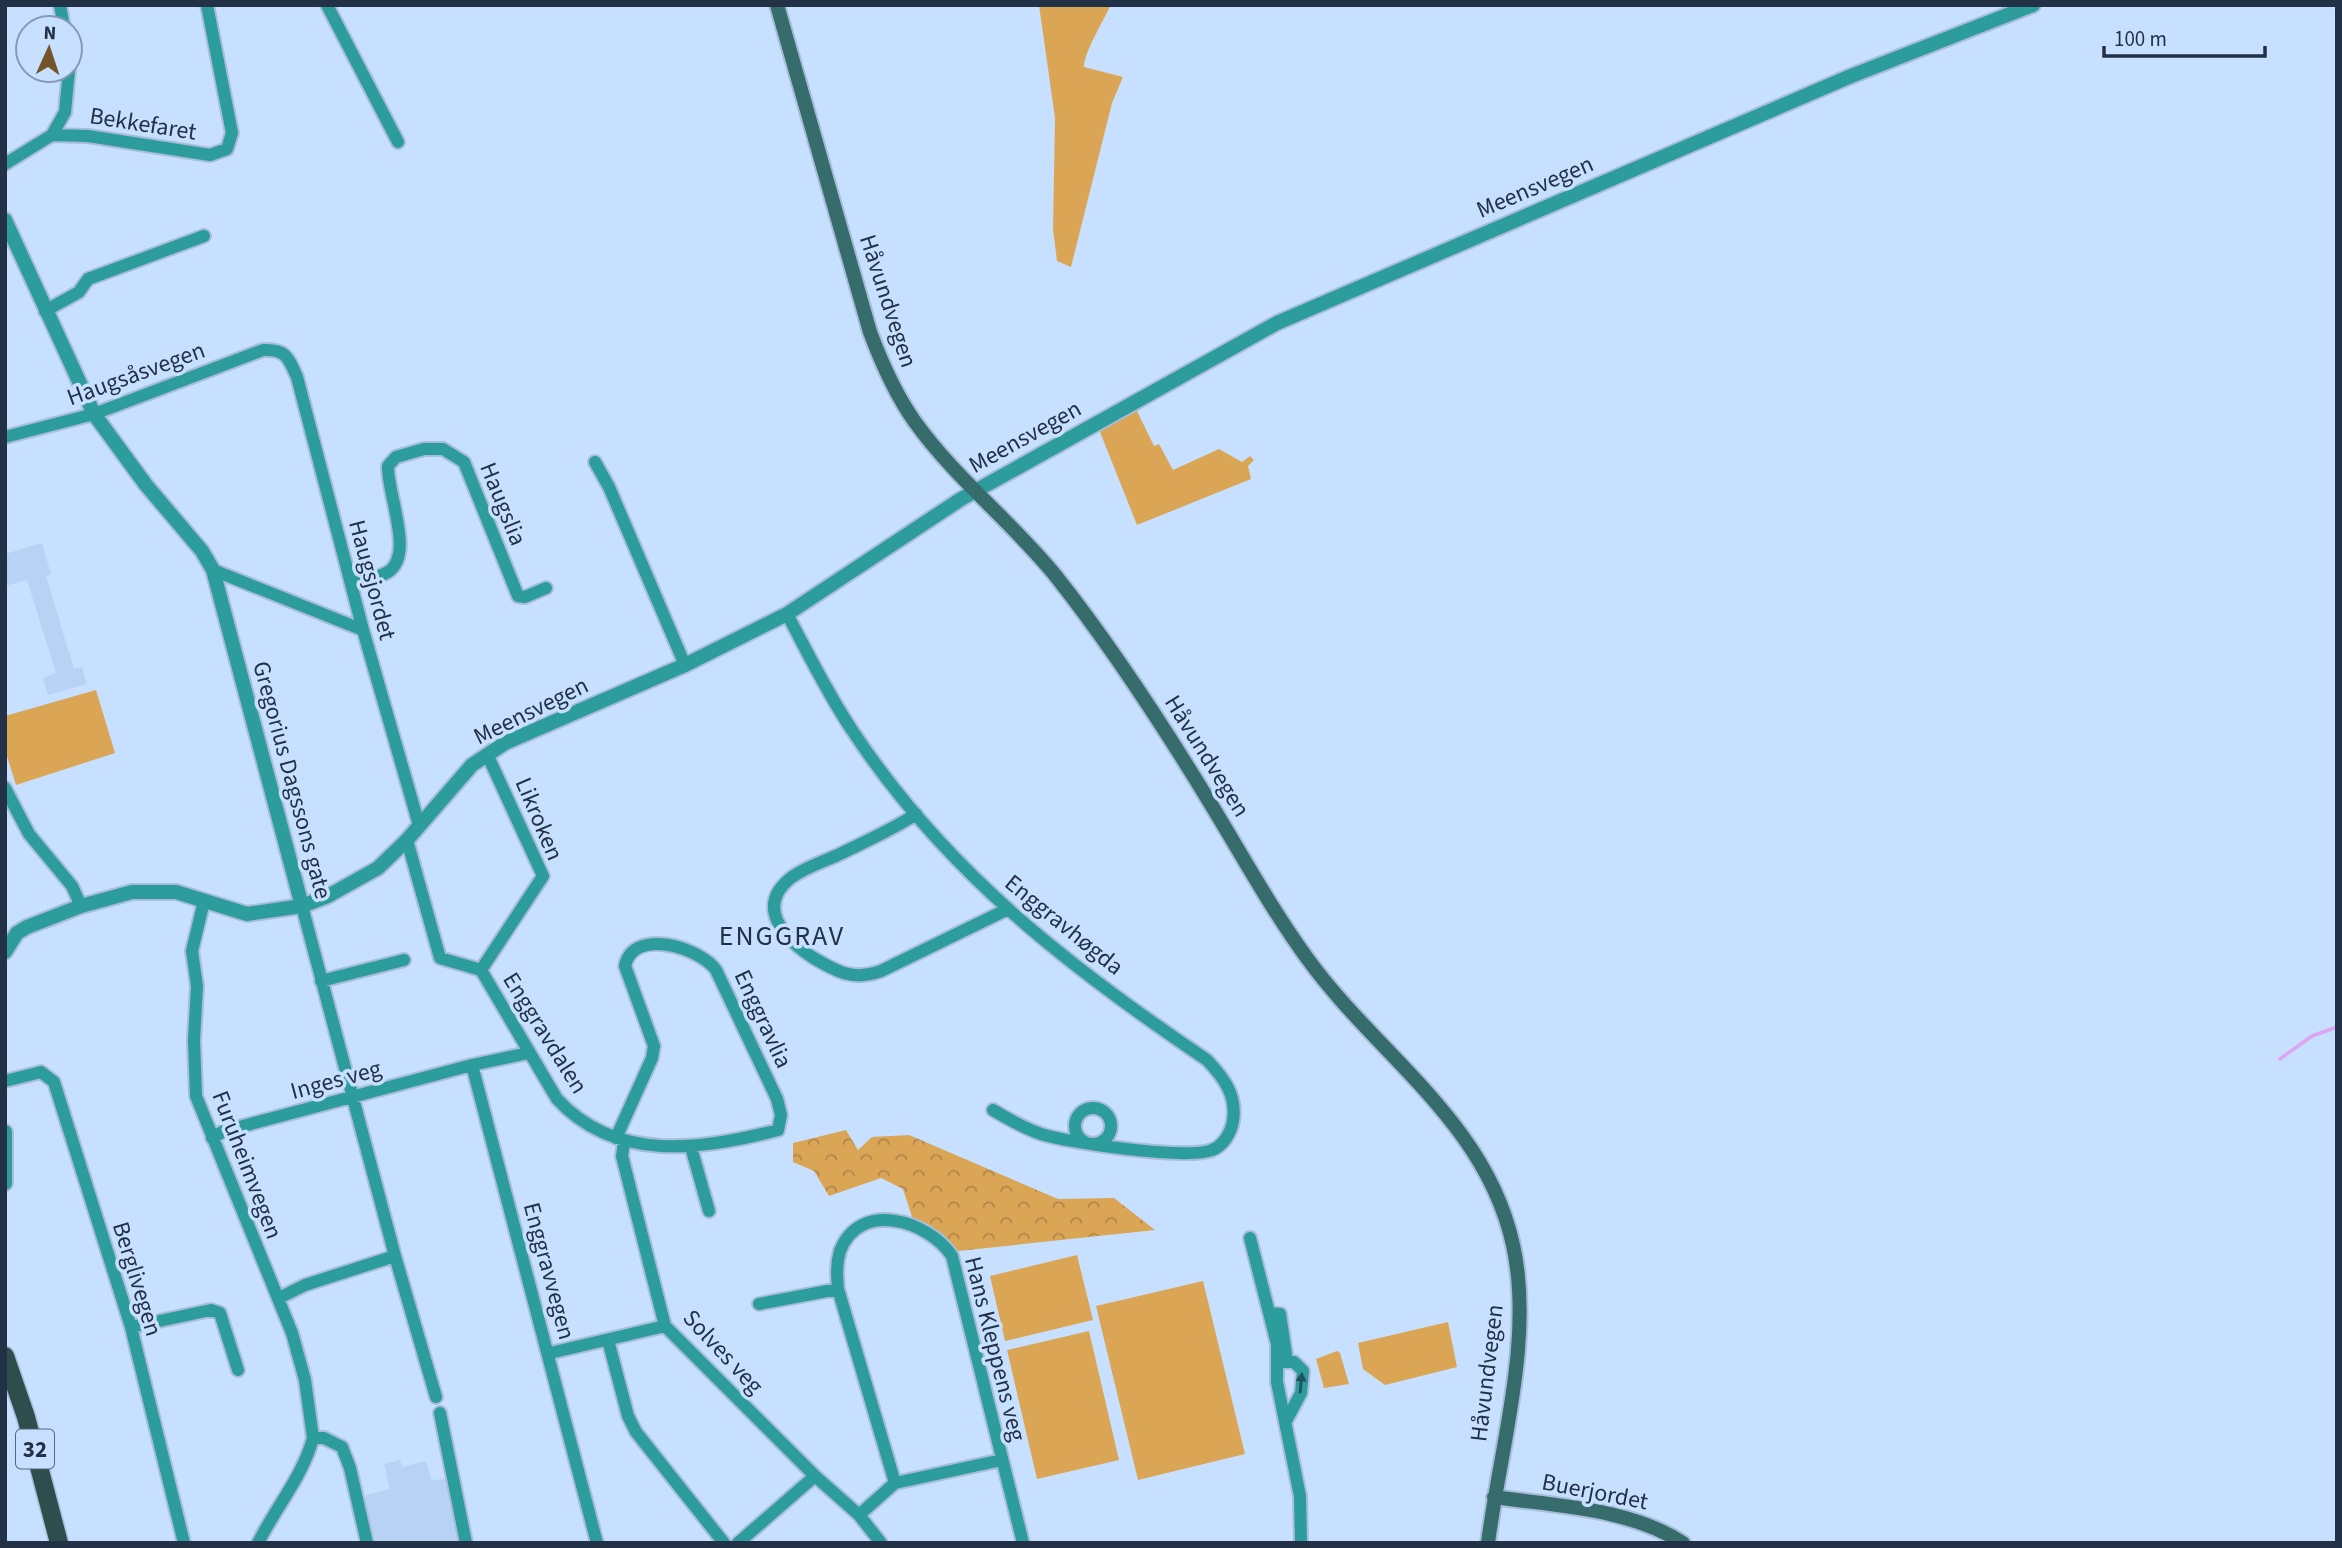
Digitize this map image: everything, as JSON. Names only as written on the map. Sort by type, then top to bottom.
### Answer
[{"type":"main road","name":"Håvundvegen","points":[[777,5],[881,361],[901,401],[922,432],[1051,571],[1129,678],[1308,959],[1342,1001],[1444,1109],[1466,1138],[1490,1180],[1513,1243],[1520,1297],[1517,1354],[1488,1543]]},
{"type":"main road","name":"32","points":[[5,1356],[26,1417],[59,1543]]},
{"type":"main road","name":"Buerjordet","points":[[1493,1497],[1622,1517],[1657,1528],[1683,1543]]},
{"type":"street","name":"Bekkefaret","points":[[52,135],[88,136],[210,155],[227,149],[232,133],[207,5]]},
{"type":"street","points":[[327,5],[398,142]]},
{"type":"street","name":"Meensvegen","points":[[5,951],[17,933],[81,906],[151,890],[176,892],[247,914],[302,906],[362,879],[407,840],[458,780],[487,754],[505,743],[685,665],[787,614],[977,491],[1277,323],[1839,81],[2033,5]]},
{"type":"street","name":"Bekkefaret","points":[[5,164],[52,135],[65,112],[68,84]]},
{"type":"street","name":"Gregorius Dagssons gate","points":[[5,220],[10,240],[94,414],[146,485],[202,551],[213,570],[321,981],[355,1096],[395,1255],[436,1397]]},
{"type":"street","points":[[46,311],[79,292],[88,279],[204,236]]},
{"type":"street","name":"Haugsåsvegen","points":[[5,437],[94,414],[263,350],[279,349]]},
{"type":"street","name":"Haugsjordet","points":[[279,349],[287,355],[297,377],[362,629],[419,825]]},
{"type":"street","name":"Haugslia","points":[[351,583],[387,572],[398,563],[401,548],[388,483],[388,466],[396,457],[424,449],[443,449],[464,462],[518,596],[525,597],[546,588]]},
{"type":"street","points":[[595,462],[609,487],[685,665]]},
{"type":"street","points":[[213,570],[362,629]]},
{"type":"street","name":"Enggravhøgda","points":[[787,614],[846,720],[916,814],[1006,910],[1055,950],[1207,1060],[1224,1078],[1231,1093],[1232,1126],[1229,1134],[1214,1150],[1190,1153],[1091,1144],[1039,1133],[993,1110]]},
{"type":"street","name":"Likroken","points":[[481,970],[542,876],[487,754]]},
{"type":"street","points":[[5,788],[38,847],[72,886],[81,906]]},
{"type":"street","points":[[916,814],[896,827],[790,879],[779,892],[775,904],[775,915],[785,937],[828,967],[850,977],[860,978],[881,971],[1006,910]]},
{"type":"street","name":"Enggravdalen","points":[[407,840],[440,958],[481,970],[547,1085],[570,1114],[620,1140],[649,1147],[691,1147],[778,1130]]},
{"type":"street","name":"Furuheimvegen","points":[[204,901],[192,943],[197,986],[195,1086],[201,1115],[279,1298],[305,1380],[313,1438]]},
{"type":"street","name":"Enggravlia","points":[[620,1140],[652,1058],[652,1037],[625,966],[631,950],[650,944],[661,944],[702,955],[716,970],[777,1099],[782,1115],[778,1130]]},
{"type":"street","points":[[321,981],[404,960]]},
{"type":"street","points":[[472,1065],[528,1053]]},
{"type":"street","name":"Inges veg","points":[[212,1138],[224,1131],[472,1065]]},
{"type":"street","name":"Enggravvegen","points":[[472,1065],[550,1353],[597,1543]]},
{"type":"street","name":"Berglivegen","points":[[5,1081],[41,1072],[54,1082],[131,1327],[184,1543]]},
{"type":"street","points":[[5,1132],[5,1183]]},
{"type":"street","name":"Solves veg","points":[[620,1140],[665,1326],[815,1476],[859,1515],[881,1543]]},
{"type":"street","points":[[691,1147],[709,1211]]},
{"type":"street","name":"Hans Kleppens veg","points":[[895,1483],[838,1289],[837,1266],[841,1250],[859,1229],[884,1219],[910,1223],[944,1244],[952,1256],[966,1302],[1023,1543]]},
{"type":"street","points":[[1250,1238],[1283,1361],[1277,1382],[1300,1496],[1300,1543]]},
{"type":"street","points":[[279,1298],[305,1285],[395,1255]]},
{"type":"street","points":[[759,1304],[838,1289]]},
{"type":"street","points":[[131,1327],[211,1310],[219,1313],[238,1370]]},
{"type":"street","points":[[550,1353],[665,1326]]},
{"type":"street","points":[[608,1340],[632,1424],[724,1543]]},
{"type":"street","points":[[1283,1361],[1300,1367],[1303,1377],[1301,1392],[1286,1421]]},
{"type":"street","points":[[440,1413],[466,1543]]},
{"type":"street","points":[[258,1543],[307,1462],[313,1438],[324,1438],[342,1447],[350,1468],[367,1543]]},
{"type":"street","name":"Hans Kleppens veg","points":[[859,1515],[895,1483],[1002,1460]]},
{"type":"street","points":[[738,1543],[815,1476]]},
{"type":"shaded area","points":[[42,543],[51,574],[46,576],[74,669],[82,667],[87,684],[48,695],[43,678],[56,673],[27,580],[5,586],[5,554]]},
{"type":"shaded area","points":[[400,1460],[402,1467],[426,1461],[431,1480],[447,1479],[459,1542],[373,1543],[364,1503],[366,1495],[390,1489],[384,1464]]},
{"type":"green space","points":[[1039,5],[1111,5],[1090,46],[1084,67],[1123,77],[1112,103],[1071,267],[1057,261],[1053,229],[1055,118]]},
{"type":"green space","points":[[1135,407],[1154,446],[1159,444],[1173,470],[1219,449],[1242,462],[1250,456],[1254,460],[1248,466],[1251,479],[1137,525],[1098,427]]},
{"type":"green space","points":[[96,690],[115,753],[16,785],[5,750],[5,716]]},
{"type":"green space","points":[[846,1130],[858,1150],[872,1137],[909,1135],[1058,1199],[1114,1198],[1155,1230],[949,1252],[935,1231],[912,1217],[903,1189],[881,1178],[829,1196],[814,1171],[793,1162],[793,1143]]},
{"type":"green space","points":[[1077,1255],[1093,1320],[1005,1341],[990,1276]]},
{"type":"green space","points":[[1203,1281],[1245,1454],[1138,1480],[1096,1306]]},
{"type":"green space","points":[[1448,1322],[1457,1367],[1385,1385],[1363,1369],[1358,1343]]},
{"type":"green space","points":[[1089,1331],[1119,1460],[1037,1479],[1007,1350]]},
{"type":"green space","points":[[1337,1351],[1340,1353],[1349,1384],[1324,1388],[1316,1359]]},
{"type":"waterway","points":[[2280,1059],[2312,1036],[2337,1027]]},
{"type":"district","name":"ENGGRAV","points":[[782,936]]}]
